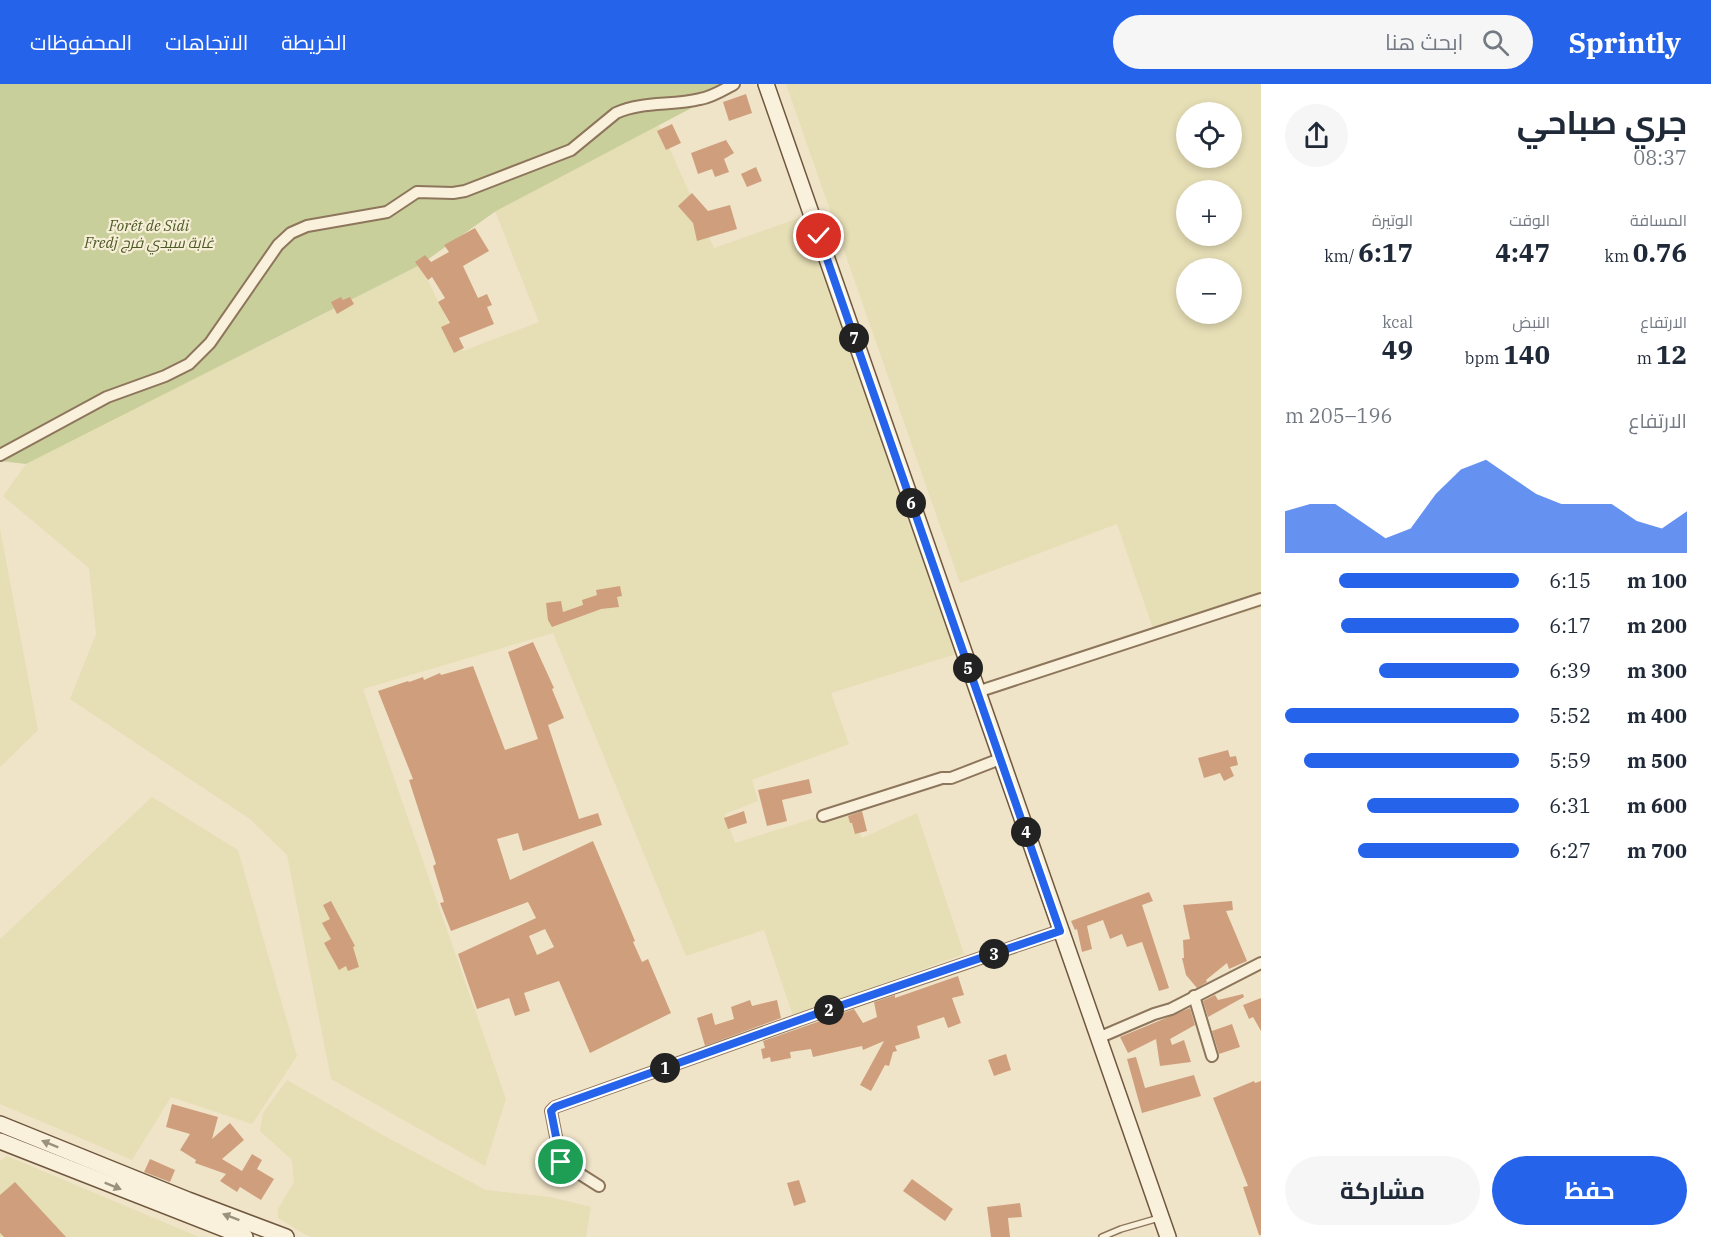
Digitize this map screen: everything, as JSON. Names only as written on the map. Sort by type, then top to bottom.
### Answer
[{"type":"main road","points":[[766,84],[1168,1237]]},
{"type":"main road","points":[[0,1124],[286,1237]]},
{"type":"main road","points":[[0,1141],[245,1237]]},
{"type":"street","points":[[0,455],[107,397],[165,376],[189,364],[210,343],[278,244],[291,233],[307,226],[387,212],[417,192],[453,194],[465,191],[571,150],[616,113],[623,110],[641,105],[698,100],[734,84]]},
{"type":"street","points":[[977,692],[1261,599]]},
{"type":"street","points":[[823,816],[951,777],[1000,759]]},
{"type":"street","points":[[599,1186],[561,1162],[551,1111],[555,1107],[816,1014],[1060,931]]},
{"type":"street","points":[[1098,1038],[1171,1009],[1261,963]]},
{"type":"street","points":[[1194,996],[1212,1056]]},
{"type":"lane","points":[[1102,1237],[1120,1229],[1161,1218]]},
{"type":"shaded area","points":[[786,84],[1261,84],[1261,608],[1156,637],[1117,524],[960,583]]},
{"type":"shaded area","points":[[659,125],[714,248],[802,217],[956,654],[831,693],[849,744],[752,780],[758,801],[725,814],[735,843],[847,808],[862,838],[917,813],[964,954],[793,1016],[764,930],[686,956],[553,633],[363,689],[506,1099],[485,1166],[331,1079],[287,855],[250,819],[70,699],[96,634],[89,568],[3,496],[26,464],[420,265],[463,351],[539,322],[495,211]]},
{"type":"shaded area","points":[[0,529],[38,730],[0,767]]},
{"type":"shaded area","points":[[152,797],[238,850],[297,1056],[252,1124],[171,1097],[132,1160],[0,1104],[0,939]]},
{"type":"shaded area","points":[[287,1080],[388,1138],[486,1190],[550,1197],[591,1207],[586,1237],[312,1237],[306,1235],[278,1218],[278,1209],[294,1182],[292,1160],[260,1131],[263,1113]]},
{"type":"shaded area","points":[[7,1156],[199,1237],[0,1237],[0,1161]]},
{"type":"green space","name":"Forêt de Sidi Fredj غابة سيدي فرج","points":[[0,84],[737,84],[496,211],[420,265],[26,464],[0,461]]},
{"type":"building","points":[[746,94],[752,113],[729,121],[723,102]]},
{"type":"building","points":[[672,124],[681,143],[666,150],[657,131]]},
{"type":"building","points":[[726,140],[734,153],[724,159],[729,172],[715,177],[712,169],[698,174],[691,153]]},
{"type":"building","points":[[756,167],[762,181],[747,187],[741,174]]},
{"type":"building","points":[[692,193],[708,211],[730,205],[737,229],[697,241],[693,223],[678,206]]},
{"type":"building","points":[[475,228],[489,251],[463,266],[478,298],[487,294],[492,305],[487,307],[494,324],[459,338],[464,348],[454,353],[441,327],[450,323],[438,302],[445,298],[432,277],[428,280],[415,262],[425,255],[431,262],[449,252],[444,245]]},
{"type":"building","points":[[341,297],[343,300],[350,297],[354,304],[337,314],[331,302]]},
{"type":"building","points":[[620,586],[622,596],[617,597],[619,607],[601,609],[552,627],[548,620],[546,603],[561,601],[563,612],[583,605],[582,600],[597,595],[596,590]]},
{"type":"building","points":[[533,642],[554,688],[552,689],[564,718],[548,725],[579,819],[598,813],[602,825],[523,851],[518,833],[497,839],[510,880],[593,841],[642,962],[648,959],[671,1013],[590,1053],[559,981],[524,993],[530,1011],[515,1016],[509,998],[477,1009],[458,954],[536,918],[528,902],[451,931],[440,903],[444,902],[433,866],[436,864],[409,780],[413,779],[378,691],[423,677],[424,680],[440,673],[441,675],[473,666],[505,750],[538,739],[508,652]],"holes":[[[545,929],[554,947],[537,955],[529,936]]]},
{"type":"building","points":[[1228,750],[1230,757],[1236,756],[1238,765],[1230,767],[1234,776],[1224,781],[1220,773],[1204,778],[1198,758]]},
{"type":"building","points":[[809,779],[812,793],[782,800],[787,821],[767,826],[758,790]]},
{"type":"building","points":[[744,811],[747,823],[728,829],[724,818]]},
{"type":"building","points":[[862,811],[867,831],[855,834],[848,816]]},
{"type":"building","points":[[1149,892],[1153,901],[1142,905],[1169,988],[1159,991],[1142,942],[1127,947],[1122,934],[1110,939],[1103,920],[1087,926],[1092,949],[1082,952],[1077,929],[1075,930],[1071,921]]},
{"type":"building","points":[[331,901],[355,946],[353,947],[359,967],[348,971],[346,966],[339,970],[324,943],[331,939],[322,923],[330,919],[323,905]]},
{"type":"building","points":[[1232,901],[1233,910],[1226,911],[1247,961],[1229,969],[1227,963],[1197,988],[1186,975],[1182,958],[1184,958],[1183,940],[1190,939],[1183,905]]},
{"type":"building","points":[[958,976],[964,995],[952,998],[961,1023],[948,1028],[944,1017],[917,1026],[920,1038],[895,1046],[897,1051],[893,1052],[889,1066],[885,1065],[871,1091],[860,1085],[884,1041],[863,1050],[862,1046],[813,1057],[811,1049],[790,1052],[791,1058],[771,1062],[770,1057],[763,1059],[761,1049],[765,1048],[763,1041],[854,1009],[863,1023],[877,1017],[874,1002],[895,995],[895,998]]},
{"type":"building","points":[[1243,994],[1244,997],[1208,1017],[1203,1001],[1215,995],[1218,1000]]},
{"type":"building","points":[[1261,998],[1261,1031],[1253,1017],[1249,1019],[1243,1005]]},
{"type":"building","points":[[750,1000],[752,1006],[777,1000],[781,1018],[705,1046],[697,1018],[712,1013],[715,1025],[734,1019],[731,1007]]},
{"type":"building","points":[[1190,1008],[1195,1025],[1170,1039],[1172,1045],[1184,1040],[1191,1062],[1160,1066],[1156,1039],[1128,1053],[1120,1037]]},
{"type":"building","points":[[1232,1024],[1240,1047],[1219,1054],[1212,1031]]},
{"type":"building","points":[[1006,1054],[1011,1070],[994,1076],[988,1060]]},
{"type":"building","points":[[1136,1057],[1145,1088],[1194,1075],[1201,1096],[1142,1113],[1127,1059]]},
{"type":"building","points":[[1254,1081],[1255,1083],[1261,1081],[1261,1235],[1259,1235],[1243,1187],[1248,1186],[1213,1098]]},
{"type":"building","points":[[172,1104],[218,1117],[212,1139],[230,1123],[244,1140],[222,1159],[242,1171],[252,1154],[262,1160],[257,1169],[274,1179],[261,1200],[240,1187],[237,1192],[220,1181],[226,1174],[195,1163],[196,1160],[180,1150],[190,1134],[166,1127]]},
{"type":"building","points":[[150,1159],[175,1170],[170,1182],[144,1172]]},
{"type":"building","points":[[912,1179],[953,1209],[945,1221],[903,1191]]},
{"type":"building","points":[[799,1180],[806,1202],[794,1206],[787,1183]]},
{"type":"building","points":[[15,1182],[66,1237],[4,1237],[0,1233],[0,1195]]},
{"type":"building","points":[[1020,1203],[1022,1217],[1008,1218],[1010,1237],[991,1237],[987,1207]]},
{"type":"route","points":[[561,1162],[551,1111],[555,1107],[816,1014],[1060,931],[819,236]]}]
